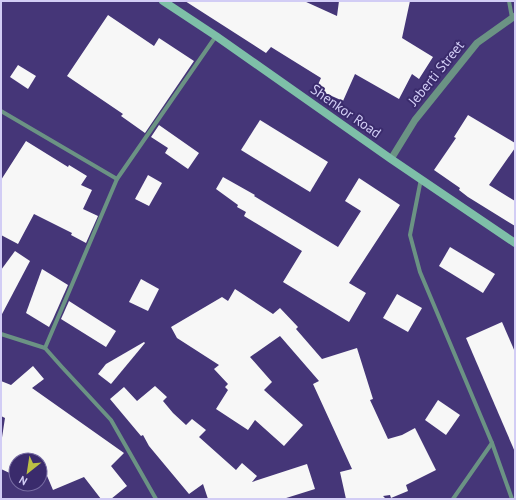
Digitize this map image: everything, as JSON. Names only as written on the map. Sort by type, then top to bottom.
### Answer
[{"type":"main road","name":"Shenkor Road","points":[[162,1],[216,36],[391,159],[515,243]]},
{"type":"street","points":[[509,1],[514,17]]},
{"type":"street","name":"Jeberti Street","points":[[391,159],[415,120],[477,43],[514,17]]},
{"type":"street","points":[[45,348],[118,179],[216,36]]},
{"type":"street","points":[[1,111],[118,179]]},
{"type":"street","points":[[421,179],[410,235],[420,272],[492,443],[512,499]]},
{"type":"street","points":[[1,334],[45,348],[111,420],[156,499]]},
{"type":"street","points":[[453,499],[492,443]]},
{"type":"building","points":[[185,1],[304,1],[337,16],[339,1],[410,1],[402,38],[433,57],[419,79],[412,74],[399,99],[355,74],[343,101],[316,89],[321,78],[271,47],[266,53]]},
{"type":"building","points":[[108,15],[154,46],[159,38],[194,61],[145,133],[121,116],[123,114],[67,76]]},
{"type":"building","points":[[18,65],[36,76],[28,89],[10,77]]},
{"type":"building","points":[[468,115],[515,143],[515,148],[489,185],[515,201],[515,226],[468,197],[459,190],[460,188],[434,170],[456,138],[454,137]]},
{"type":"building","points":[[260,120],[328,162],[310,192],[241,150]]},
{"type":"building","points":[[159,125],[199,153],[188,169],[165,153],[168,148],[151,137]]},
{"type":"building","points":[[26,141],[68,167],[69,165],[87,176],[81,185],[92,190],[83,209],[98,216],[86,243],[71,235],[72,233],[34,214],[18,244],[1,235],[1,180]]},
{"type":"building","points":[[148,175],[162,183],[149,206],[135,199]]},
{"type":"building","points":[[223,177],[255,195],[254,196],[338,247],[361,211],[345,201],[359,178],[400,205],[349,283],[366,293],[349,322],[283,282],[302,251],[244,216],[246,212],[237,207],[238,205],[216,189]]},
{"type":"building","points":[[450,247],[495,274],[483,293],[439,266]]},
{"type":"building","points":[[15,251],[30,261],[1,316],[1,270]]},
{"type":"building","points":[[42,269],[68,285],[49,327],[26,313]]},
{"type":"building","points":[[141,279],[159,289],[148,311],[129,302]]},
{"type":"building","points":[[235,289],[273,314],[280,308],[298,327],[296,329],[322,359],[357,348],[373,399],[370,400],[388,439],[402,435],[415,428],[436,470],[406,485],[408,491],[391,498],[390,495],[383,496],[386,499],[346,499],[340,472],[352,469],[313,384],[319,381],[280,336],[250,357],[272,382],[264,390],[303,425],[284,446],[255,420],[248,430],[216,409],[228,390],[225,387],[228,384],[214,369],[219,365],[177,338],[171,327],[222,297],[228,301]]},
{"type":"building","points":[[397,294],[422,308],[408,332],[383,318]]},
{"type":"building","points":[[69,301],[116,331],[106,347],[61,319]]},
{"type":"building","points":[[502,322],[515,352],[515,452],[466,338]]},
{"type":"building","points":[[144,342],[145,343],[111,384],[98,374],[106,364]]},
{"type":"building","points":[[33,366],[44,379],[32,388],[124,453],[111,466],[127,486],[111,499],[101,499],[84,477],[53,490],[48,478],[48,452],[8,452],[8,472],[1,469],[1,444],[5,418],[1,416],[1,381],[11,385]]},
{"type":"building","points":[[155,386],[167,397],[163,401],[186,425],[192,419],[206,430],[199,437],[236,470],[242,463],[257,476],[252,482],[307,464],[315,489],[283,499],[208,499],[203,484],[189,494],[149,446],[143,435],[141,436],[110,399],[124,387],[137,401]]},
{"type":"building","points":[[438,400],[460,415],[446,435],[425,420]]}]
